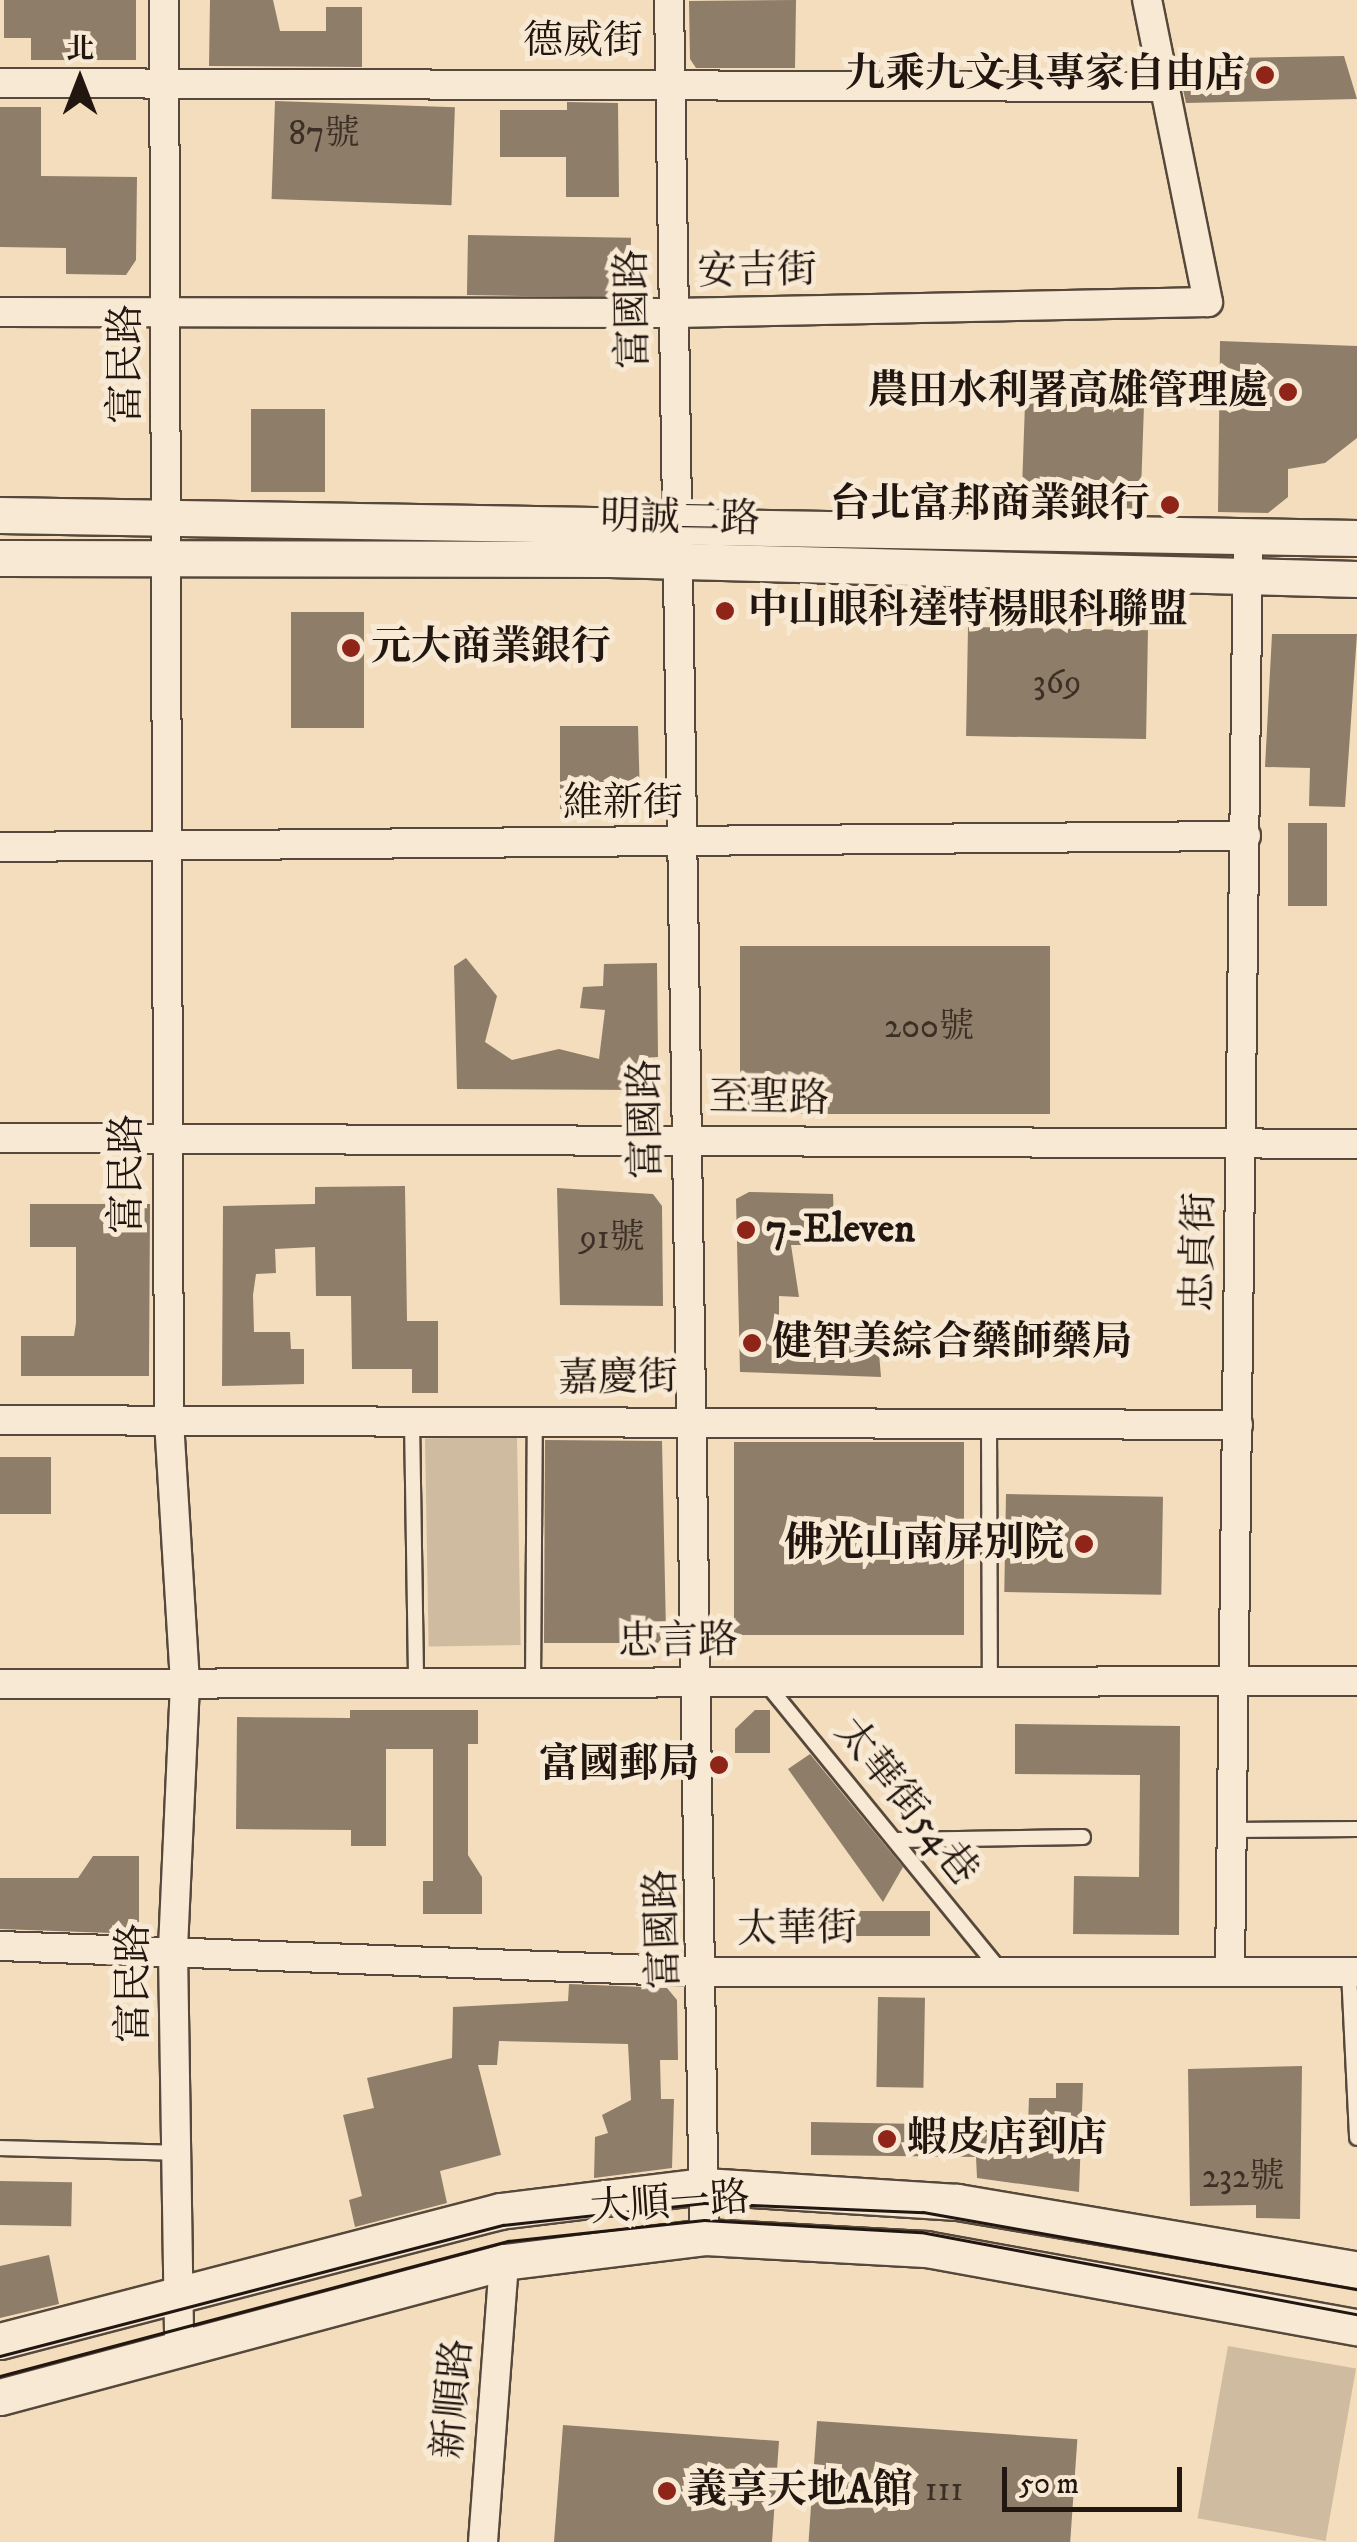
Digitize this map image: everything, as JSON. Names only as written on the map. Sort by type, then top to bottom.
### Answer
[{"type":"street","name":"富民路","points":[[164,0],[168,1421],[185,1684],[173,1950],[179,2347]]},
{"type":"street","name":"富國路","points":[[669,0],[696,1681],[706,1972],[704,2237]]},
{"type":"street","name":"安吉街","points":[[0,312],[674,314],[1208,302],[1147,0]]},
{"type":"street","name":"德威街","points":[[0,83],[671,82],[1166,87]]},
{"type":"street","name":"明誠二路","points":[[0,516],[168,514],[1248,578],[1357,580]]},
{"type":"street","name":"忠貞街","points":[[1230,1970],[1248,536]]},
{"type":"street","name":"明誠二路","points":[[0,558],[168,558],[678,544],[1357,538]]},
{"type":"street","name":"維新街","points":[[0,847],[682,844],[1246,836]]},
{"type":"street","name":"至聖路","points":[[0,1138],[1357,1144]]},
{"type":"street","name":"嘉慶街","points":[[0,1420],[692,1418],[1238,1425]]},
{"type":"street","name":"忠言路","points":[[0,1684],[1357,1681]]},
{"type":"street","name":"太華街","points":[[0,1946],[706,1972],[996,1965],[1353,1972]]},
{"type":"street","name":"大順一路","points":[[0,2341],[500,2211],[704,2186],[957,2202],[1357,2270]]},
{"type":"street","name":"大順一路","points":[[0,2397],[504,2262],[704,2237],[926,2249],[1357,2327]]},
{"type":"street","name":"新順路","points":[[483,2542],[504,2262]]},
{"type":"lane","points":[[412,1420],[416,1683]]},
{"type":"lane","points":[[533,1684],[535,1420]]},
{"type":"lane","points":[[989,1422],[990,1682]]},
{"type":"lane","name":"太華街54巷","points":[[765,1682],[996,1965]]},
{"type":"lane","points":[[1232,1830],[1357,1829]]},
{"type":"lane","points":[[896,1840],[1083,1838]]},
{"type":"lane","points":[[1353,1972],[1357,2138]]},
{"type":"lane","points":[[0,2148],[176,2153]]},
{"type":"shaded area","points":[[517,1437],[521,1645],[429,1647],[425,1439]]},
{"type":"shaded area","points":[[1228,2346],[1356,2369],[1326,2541],[1198,2518]]},
{"type":"building","points":[[4,0],[136,0],[136,60],[31,60],[31,38],[4,38]]},
{"type":"building","points":[[210,0],[273,0],[280,31],[326,31],[326,7],[362,7],[362,67],[209,66]]},
{"type":"building","points":[[796,0],[795,68],[696,68],[690,59],[689,1]]},
{"type":"building","name":"九乘九文具專家自由店","points":[[1344,56],[1357,99],[1186,103],[1178,67],[1178,59]]},
{"type":"building","points":[[275,101],[455,107],[451,205],[272,199]]},
{"type":"building","points":[[567,102],[618,103],[619,197],[566,197],[566,157],[500,157],[500,110],[567,110]]},
{"type":"building","points":[[0,107],[41,107],[41,176],[137,177],[136,260],[126,275],[66,274],[66,248],[0,247]]},
{"type":"building","points":[[468,235],[631,238],[630,298],[467,295]]},
{"type":"building","name":"農田水利署高雄管理處","points":[[1220,341],[1357,346],[1357,438],[1325,463],[1288,469],[1288,497],[1268,513],[1218,512]]},
{"type":"building","points":[[1025,403],[1144,407],[1140,509],[1021,505]]},
{"type":"building","points":[[251,409],[325,409],[325,492],[251,492]]},
{"type":"building","points":[[291,612],[364,612],[364,728],[291,728]]},
{"type":"building","points":[[968,627],[1148,630],[1146,739],[966,736]]},
{"type":"building","points":[[1272,634],[1357,634],[1345,807],[1309,806],[1310,768],[1265,767]]},
{"type":"building","points":[[560,726],[638,726],[640,799],[627,809],[560,809]]},
{"type":"building","points":[[1288,823],[1327,823],[1327,906],[1288,906]]},
{"type":"building","points":[[740,946],[1050,946],[1050,1114],[740,1114]]},
{"type":"building","points":[[466,958],[497,996],[485,1042],[512,1060],[559,1049],[599,1059],[605,1010],[580,1008],[583,987],[603,986],[604,964],[657,963],[658,1057],[642,1058],[642,1090],[457,1089],[454,966]]},
{"type":"building","points":[[405,1186],[407,1321],[438,1321],[438,1393],[412,1393],[412,1369],[352,1369],[351,1296],[316,1296],[315,1247],[275,1249],[276,1273],[256,1274],[253,1295],[254,1332],[290,1332],[291,1349],[304,1349],[304,1384],[222,1386],[223,1206],[315,1204],[315,1187]]},
{"type":"building","points":[[557,1188],[653,1194],[662,1206],[663,1306],[560,1305]]},
{"type":"building","points":[[749,1192],[833,1194],[834,1220],[814,1218],[817,1245],[791,1245],[799,1297],[779,1296],[779,1341],[878,1341],[881,1377],[740,1372],[736,1199]]},
{"type":"building","points":[[30,1204],[150,1204],[149,1376],[21,1376],[21,1336],[74,1336],[76,1323],[76,1247],[30,1247]]},
{"type":"building","points":[[545,1440],[662,1441],[666,1633],[658,1643],[544,1643]]},
{"type":"building","points":[[734,1442],[964,1442],[964,1635],[734,1635]]},
{"type":"building","points":[[0,1457],[51,1457],[51,1514],[0,1514]]},
{"type":"building","name":"佛光山南屏別院","points":[[1006,1494],[1163,1497],[1161,1595],[1004,1592]]},
{"type":"building","points":[[350,1710],[478,1710],[478,1744],[468,1744],[468,1855],[482,1877],[482,1914],[423,1914],[423,1881],[433,1881],[433,1749],[386,1749],[386,1846],[351,1846],[351,1830],[236,1829],[237,1717],[350,1718]]},
{"type":"building","points":[[755,1710],[770,1710],[770,1753],[735,1753],[735,1729]]},
{"type":"building","points":[[1015,1724],[1180,1726],[1179,1935],[1073,1934],[1074,1876],[1139,1877],[1140,1775],[1015,1774]]},
{"type":"building","points":[[810,1754],[903,1867],[883,1902],[788,1769]]},
{"type":"building","points":[[93,1856],[139,1856],[139,1934],[0,1929],[0,1878],[78,1878]]},
{"type":"building","points":[[845,1911],[930,1911],[930,1936],[845,1936]]},
{"type":"building","points":[[569,1984],[667,1988],[677,2000],[678,2060],[660,2060],[661,2099],[674,2099],[672,2168],[594,2178],[595,2137],[608,2133],[602,2115],[631,2100],[628,2044],[499,2041],[497,2065],[478,2065],[501,2155],[440,2171],[447,2203],[355,2227],[349,2200],[362,2196],[343,2115],[374,2108],[367,2078],[452,2058],[453,2007],[568,2001]]},
{"type":"building","points":[[878,1997],[925,1998],[923,2088],[876,2087]]},
{"type":"building","points":[[1302,2066],[1300,2219],[1256,2218],[1256,2205],[1190,2206],[1188,2069]]},
{"type":"building","points":[[1056,2083],[1083,2083],[1079,2192],[977,2178],[976,2157],[811,2155],[811,2122],[1028,2126],[1029,2098],[1056,2098]]},
{"type":"building","points":[[0,2181],[72,2182],[71,2226],[0,2225]]},
{"type":"building","points":[[49,2255],[59,2304],[0,2318],[0,2266]]},
{"type":"building","points":[[817,2421],[1077,2439],[1070,2542],[809,2542]]},
{"type":"building","name":"義享天地A館","points":[[563,2425],[779,2441],[772,2542],[554,2542]]},
{"type":"tram line","points":[[0,2356],[503,2225],[704,2203],[923,2212],[1357,2289]]},
{"type":"tram line","points":[[0,2376],[508,2241],[704,2220],[921,2232],[1357,2314]]},
{"type":"place","name":"九乘九文具專家自由店","points":[[1265,75]]},
{"type":"place","name":"農田水利署高雄管理處","points":[[1288,392]]},
{"type":"place","name":"台北富邦商業銀行","points":[[1170,505]]},
{"type":"place","name":"中山眼科達特楊眼科聯盟","points":[[725,611]]},
{"type":"place","name":"元大商業銀行","points":[[351,648]]},
{"type":"place","name":"7-Eleven","points":[[746,1230]]},
{"type":"place","name":"健智美綜合藥師藥局","points":[[752,1343]]},
{"type":"place","name":"佛光山南屏別院","points":[[1084,1544]]},
{"type":"place","name":"富國郵局","points":[[719,1765]]},
{"type":"place","name":"蝦皮店到店","points":[[887,2139]]},
{"type":"place","name":"義享天地A館","points":[[667,2491]]}]
